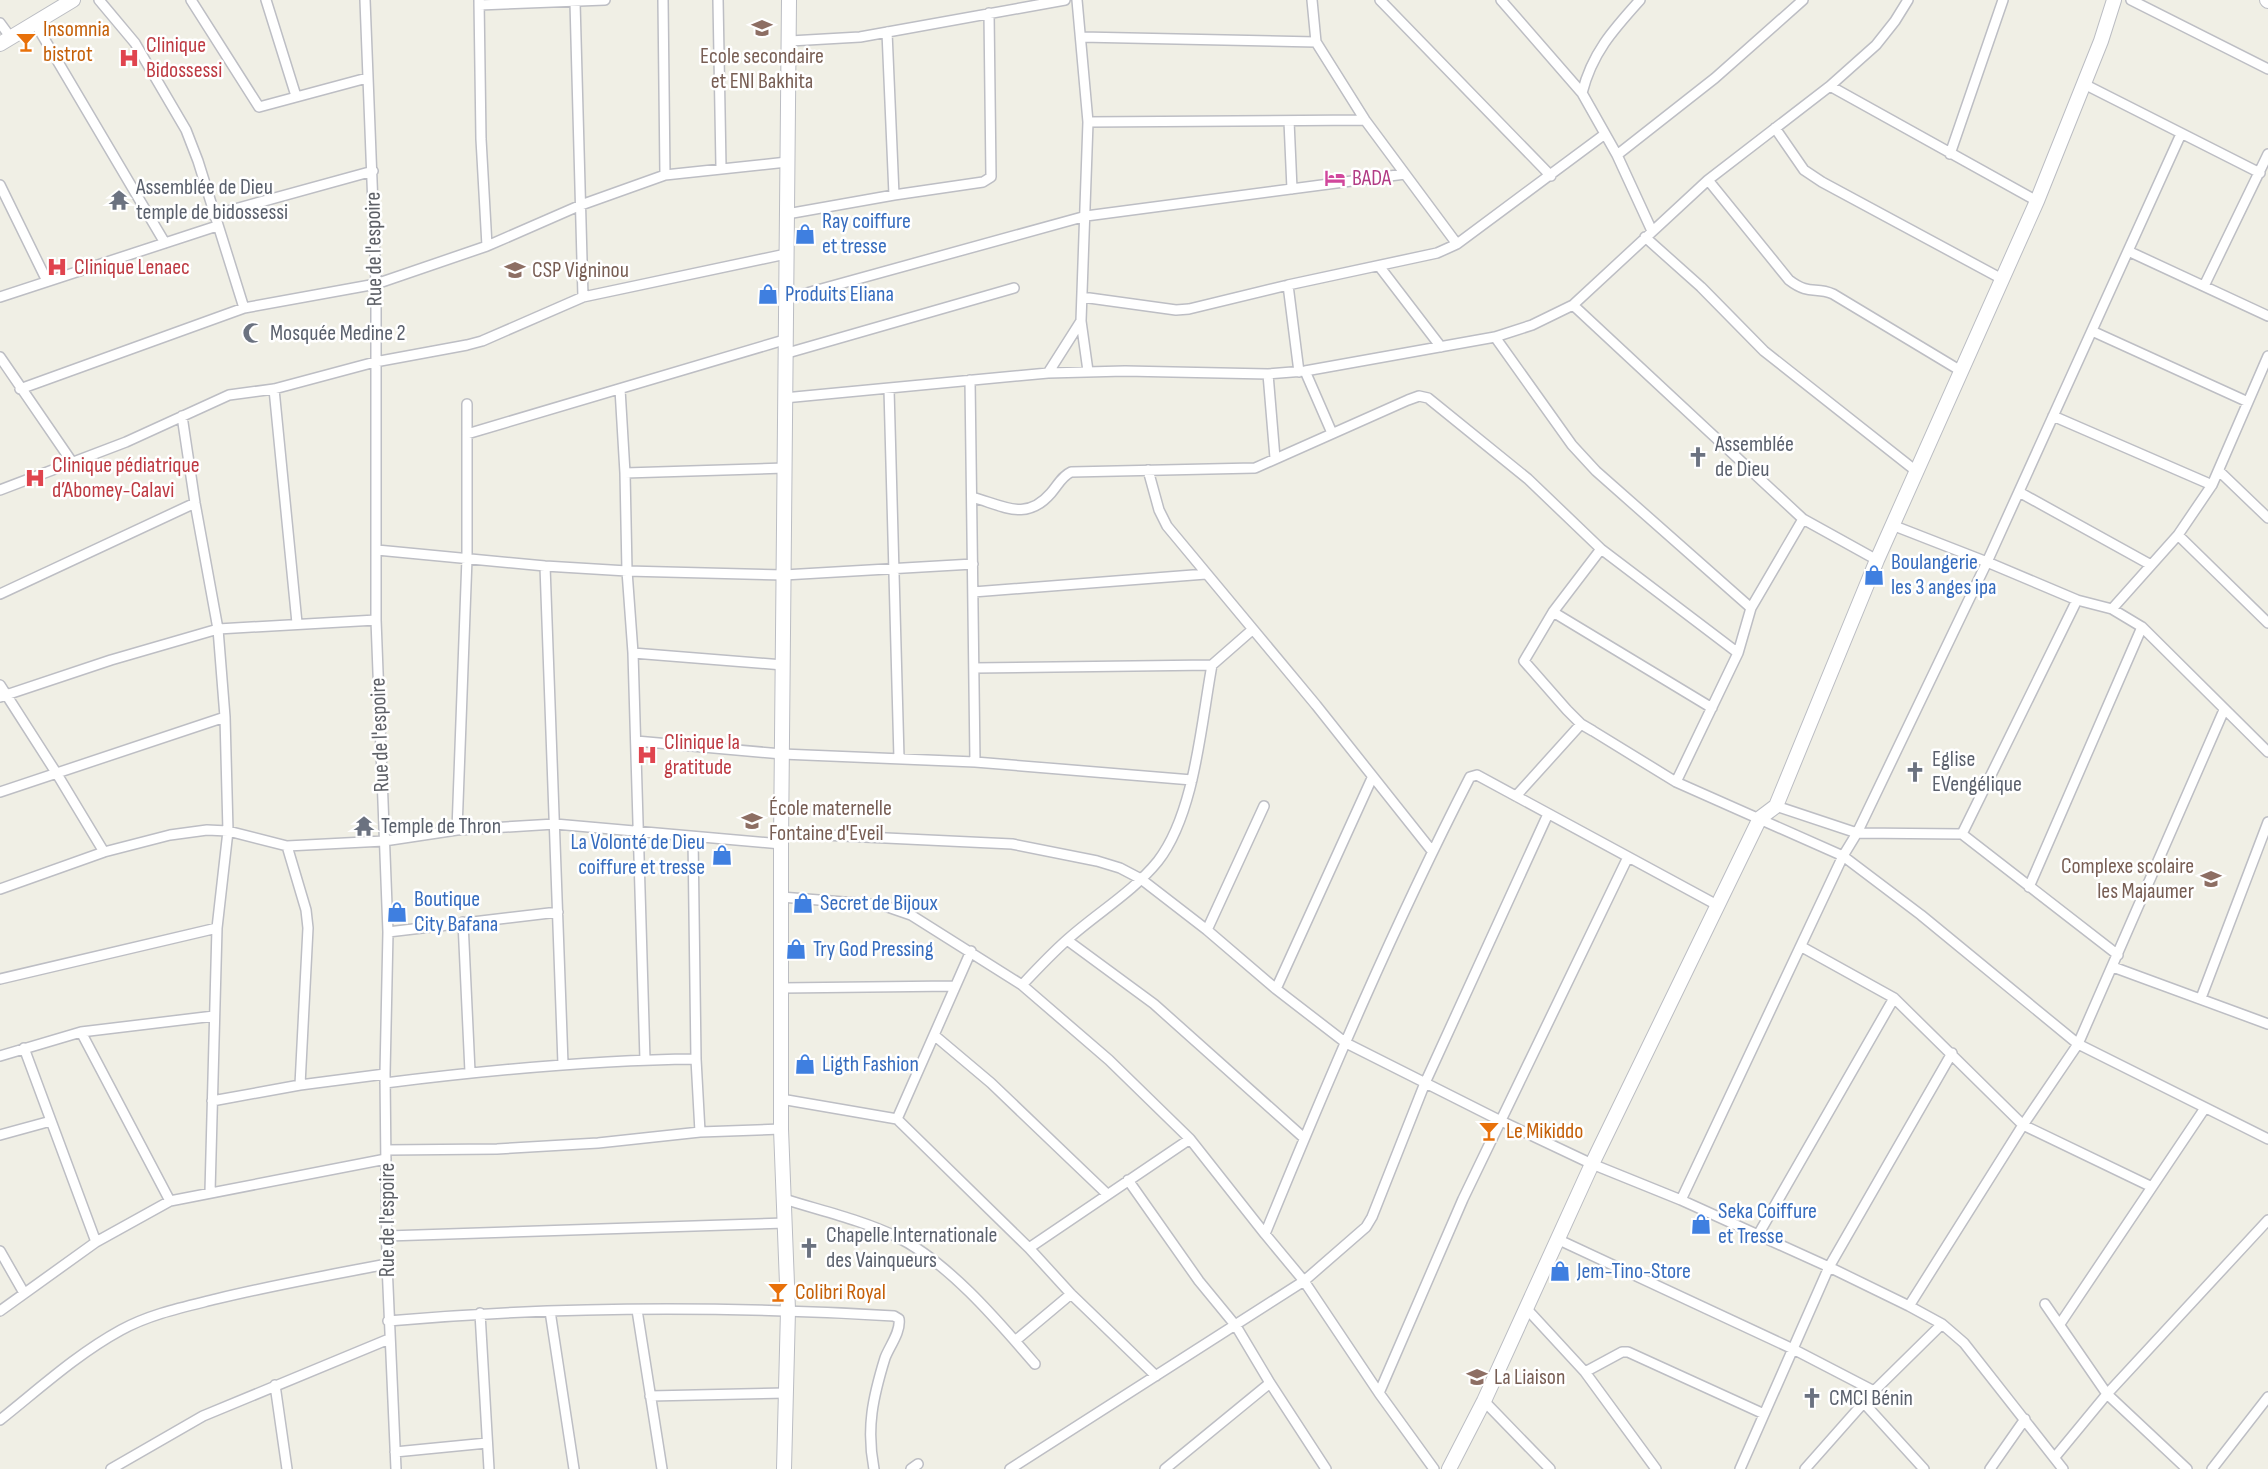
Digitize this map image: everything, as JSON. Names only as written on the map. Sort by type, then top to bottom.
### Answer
[{"type":"main road","points":[[5,41],[73,0]]},
{"type":"main road","points":[[784,1469],[788,1310],[781,1129],[781,838],[789,0]]},
{"type":"main road","points":[[1449,1469],[1484,1401],[1592,1164],[1717,905],[1760,818],[1776,806],[1892,525],[2037,201],[2101,41],[2114,0]]},
{"type":"street","points":[[99,0],[135,43],[186,130],[198,161],[213,215],[244,308]]},
{"type":"street","points":[[191,0],[256,105],[263,107],[367,78]]},
{"type":"street","points":[[266,0],[296,96]]},
{"type":"street","name":"Rue de l'espoire","points":[[365,0],[376,284],[376,620],[388,932],[385,1079],[387,1264],[394,1468]]},
{"type":"street","points":[[487,246],[481,139],[479,2],[605,0]]},
{"type":"street","points":[[663,0],[665,175]]},
{"type":"street","points":[[718,0],[721,167]]},
{"type":"street","points":[[790,41],[860,37],[1065,0]]},
{"type":"street","points":[[1077,0],[1088,122],[1081,321],[1088,371]]},
{"type":"street","points":[[1312,0],[1316,42],[1365,120],[1457,244]]},
{"type":"street","points":[[1380,0],[1551,176]]},
{"type":"street","points":[[1501,0],[1582,93],[1617,154],[1649,234],[1764,351],[1916,471]]},
{"type":"street","points":[[1582,93],[1595,54],[1640,0]]},
{"type":"street","points":[[1617,154],[1715,78],[1803,0]]},
{"type":"street","points":[[784,398],[1048,373],[1088,371],[1268,374],[1302,372],[1495,337],[1532,325],[1573,305],[1708,180],[1830,86],[1876,45],[1908,0]]},
{"type":"street","points":[[1950,154],[2002,0]]},
{"type":"street","points":[[2131,0],[2268,69]]},
{"type":"street","points":[[575,2],[583,297]]},
{"type":"street","points":[[787,214],[983,182],[993,174],[989,13]]},
{"type":"street","points":[[0,23],[5,41]]},
{"type":"street","points":[[35,24],[165,243]]},
{"type":"street","points":[[887,32],[894,195]]},
{"type":"street","points":[[1081,37],[1316,42]]},
{"type":"street","points":[[2084,84],[2260,173]]},
{"type":"street","points":[[1830,86],[2037,201]]},
{"type":"street","points":[[1088,122],[1365,120]]},
{"type":"street","points":[[1289,121],[1292,189]]},
{"type":"street","points":[[1774,128],[1804,170],[1822,182],[2002,279]]},
{"type":"street","points":[[1082,297],[1176,310],[1189,309],[1437,253],[1457,244],[1605,134]]},
{"type":"street","points":[[1682,1200],[1843,856],[1857,834],[1987,562],[2181,134]]},
{"type":"street","points":[[2204,286],[2268,154]]},
{"type":"street","points":[[20,389],[244,308],[376,284],[487,246],[580,205],[665,175],[721,167],[787,162]]},
{"type":"street","points":[[213,215],[373,171]]},
{"type":"street","points":[[785,299],[1086,216],[1405,174]]},
{"type":"street","points":[[1708,180],[1790,280],[1801,289],[1811,292],[1826,291],[1833,294],[1961,371]]},
{"type":"street","points":[[0,185],[48,280]]},
{"type":"street","points":[[0,297],[217,226]]},
{"type":"street","points":[[2128,251],[2268,316]]},
{"type":"street","points":[[0,490],[126,442],[230,395],[274,389],[375,362],[482,341],[583,297],[786,254]]},
{"type":"street","points":[[1378,266],[1441,347]]},
{"type":"street","points":[[1288,285],[1302,372],[1332,433]]},
{"type":"street","points":[[467,434],[620,389],[1014,288]]},
{"type":"street","points":[[1573,305],[1803,519],[1877,560]]},
{"type":"street","points":[[1048,373],[1081,321]]},
{"type":"street","points":[[2092,331],[2248,402]]},
{"type":"street","points":[[1495,337],[1572,445],[1596,471],[1751,608]]},
{"type":"street","points":[[2112,609],[2178,535],[2212,485],[2268,356]]},
{"type":"street","points":[[0,357],[72,462]]},
{"type":"street","points":[[1268,374],[1275,458]]},
{"type":"street","points":[[970,380],[975,762]]},
{"type":"street","points":[[274,389],[297,623]]},
{"type":"street","points":[[620,389],[627,571],[633,653],[645,1060]]},
{"type":"street","points":[[889,389],[899,758]]},
{"type":"street","points":[[972,497],[1019,510],[1029,510],[1045,500],[1071,472],[1255,468],[1419,396],[1428,398],[1528,479],[1601,549],[1738,653]]},
{"type":"street","points":[[457,830],[467,558],[467,404]]},
{"type":"street","points":[[182,416],[218,628],[225,717],[228,831],[217,928],[210,1192]]},
{"type":"street","points":[[2053,416],[2212,485]]},
{"type":"street","points":[[625,473],[785,468]]},
{"type":"street","points":[[1148,470],[1162,518],[1316,705],[1432,851]]},
{"type":"street","points":[[2219,471],[2268,518]]},
{"type":"street","points":[[2019,492],[2151,565]]},
{"type":"street","points":[[0,594],[195,503]]},
{"type":"street","points":[[1676,782],[1738,653],[1751,608],[1803,519]]},
{"type":"street","points":[[1892,525],[2077,600],[2112,609],[2142,627],[2268,752]]},
{"type":"street","points":[[2178,535],[2268,623]]},
{"type":"street","points":[[1601,549],[1553,612],[1524,661],[1581,724],[1676,782],[1843,856],[1921,915],[2078,1044],[2267,1137]]},
{"type":"street","points":[[377,550],[545,566],[627,571],[784,574],[973,564]]},
{"type":"street","points":[[545,566],[563,1064]]},
{"type":"street","points":[[973,592],[1206,574]]},
{"type":"street","points":[[1962,834],[2077,600]]},
{"type":"street","points":[[1553,612],[1712,708]]},
{"type":"street","points":[[3,696],[218,628],[376,620]]},
{"type":"street","points":[[2029,887],[2142,627]]},
{"type":"street","points":[[974,668],[1212,664],[1252,630]]},
{"type":"street","points":[[633,653],[783,665]]},
{"type":"street","points":[[1023,985],[1067,939],[1141,879],[1158,861],[1183,813],[1192,780],[1212,664]]},
{"type":"street","points":[[0,685],[3,696],[57,774],[104,852]]},
{"type":"street","points":[[1909,1306],[2078,1044],[2224,710]]},
{"type":"street","points":[[0,792],[225,717]]},
{"type":"street","points":[[1516,796],[1581,724]]},
{"type":"street","points":[[636,741],[782,754],[975,762],[1192,780]]},
{"type":"street","points":[[1264,1234],[1304,1138],[1432,851],[1470,777],[1477,775],[1717,905]]},
{"type":"street","points":[[1276,989],[1372,777]]},
{"type":"street","points":[[1207,930],[1264,806]]},
{"type":"street","points":[[1776,806],[1857,834],[1962,834],[2118,956]]},
{"type":"street","points":[[1016,1467],[1304,1281],[1370,1222],[1425,1083],[1548,814]]},
{"type":"street","points":[[2201,998],[2268,822]]},
{"type":"street","points":[[0,889],[104,852],[170,836],[207,830],[228,831],[287,846],[384,841],[457,830],[555,824],[693,837],[1012,844],[1097,861],[1120,868],[1141,879],[1346,1043],[1592,1164],[1682,1200],[1829,1267],[1942,1324],[1964,1343],[2059,1465],[2107,1394],[2267,1225]]},
{"type":"street","points":[[693,837],[696,1059],[700,1132]]},
{"type":"street","points":[[287,846],[306,910],[308,928],[300,1085]]},
{"type":"street","points":[[1379,1393],[1463,1198],[1628,857]]},
{"type":"street","points":[[781,897],[858,902],[897,908],[971,951],[1023,985],[1109,1060],[1190,1139],[1304,1281],[1379,1393],[1434,1469]]},
{"type":"street","points":[[388,932],[558,912]]},
{"type":"street","points":[[463,922],[470,1072]]},
{"type":"street","points":[[0,979],[217,928]]},
{"type":"street","points":[[1067,939],[1154,1004],[1304,1138]]},
{"type":"street","points":[[1802,947],[1894,998],[2024,1125],[2152,1187]]},
{"type":"street","points":[[897,1119],[971,951]]},
{"type":"street","points":[[2113,967],[2267,1021]]},
{"type":"street","points":[[782,988],[954,986]]},
{"type":"street","points":[[1758,1235],[1894,998]]},
{"type":"street","points":[[0,1056],[81,1032],[214,1016]]},
{"type":"street","points":[[81,1032],[170,1201]]},
{"type":"street","points":[[934,1035],[1000,1091],[1107,1194]]},
{"type":"street","points":[[24,1048],[96,1242]]},
{"type":"street","points":[[1740,1469],[1829,1267],[1952,1053]]},
{"type":"street","points":[[212,1101],[300,1085],[563,1064],[696,1059]]},
{"type":"street","points":[[781,1099],[897,1119],[1156,1376]]},
{"type":"street","points":[[2060,1324],[2205,1108]]},
{"type":"street","points":[[0,1136],[51,1121]]},
{"type":"street","points":[[0,1311],[96,1242],[170,1201],[386,1155],[508,1149],[700,1132],[781,1129]]},
{"type":"street","points":[[1029,1248],[1190,1139]]},
{"type":"street","points":[[1128,1180],[1199,1281],[1236,1326],[1326,1469]]},
{"type":"street","points":[[784,1199],[876,1228],[911,1245],[955,1279],[1016,1341],[1035,1364]]},
{"type":"street","points":[[387,1236],[785,1223]]},
{"type":"street","points":[[1557,1239],[1793,1349],[1874,1391]]},
{"type":"street","points":[[0,1251],[24,1293]]},
{"type":"street","points":[[0,1420],[93,1347],[123,1329],[151,1317],[180,1307],[253,1290],[387,1264]]},
{"type":"street","points":[[1016,1341],[1071,1294]]},
{"type":"street","points":[[2045,1304],[2107,1394],[2187,1469]]},
{"type":"street","points":[[1526,1308],[1585,1372],[1656,1469]]},
{"type":"street","points":[[637,1310],[662,1469]]},
{"type":"street","points":[[388,1321],[480,1313],[637,1310],[788,1310],[894,1316],[899,1319],[899,1326],[886,1355],[873,1398],[869,1445],[874,1469]]},
{"type":"street","points":[[550,1311],[574,1469]]},
{"type":"street","points":[[480,1313],[489,1469]]},
{"type":"street","points":[[1805,1469],[1863,1402],[1942,1324]]},
{"type":"street","points":[[111,1469],[204,1416],[389,1340]]},
{"type":"street","points":[[1585,1372],[1622,1352],[1628,1352],[1764,1414]]},
{"type":"street","points":[[1165,1469],[1270,1383]]},
{"type":"street","points":[[276,1385],[287,1469]]},
{"type":"street","points":[[650,1396],[786,1393]]},
{"type":"street","points":[[2212,1469],[2268,1396]]},
{"type":"street","points":[[1484,1401],[1550,1469]]},
{"type":"street","points":[[1863,1402],[1924,1469]]},
{"type":"street","points":[[1990,1469],[2025,1419]]},
{"type":"street","points":[[395,1452],[487,1443]]},
{"type":"place","name":"Ecole secondaire et ENI Bakhita","points":[[762,28]]},
{"type":"place","name":"Insomnia bistrot","points":[[26,42]]},
{"type":"place","name":"Clinique Bidossessi","points":[[129,58]]},
{"type":"place","name":"BADA","points":[[1335,178]]},
{"type":"place","name":"Assemblée de Dieu temple de bidossessi","points":[[119,200]]},
{"type":"place","name":"Ray coiffure et tresse","points":[[805,234]]},
{"type":"place","name":"Clinique Lenaec","points":[[57,267]]},
{"type":"place","name":"CSP Vigninou","points":[[515,270]]},
{"type":"place","name":"Produits Eliana","points":[[768,294]]},
{"type":"place","name":"Mosquée Medine 2","points":[[253,333]]},
{"type":"place","name":"Assemblée de Dieu","points":[[1698,457]]},
{"type":"place","name":"Clinique pédiatrique d’Abomey-Calavi","points":[[35,478]]},
{"type":"place","name":"Boulangerie les 3 anges ipa","points":[[1874,575]]},
{"type":"place","name":"Clinique la gratitude","points":[[647,755]]},
{"type":"place","name":"Eglise EVengélique","points":[[1915,772]]},
{"type":"place","name":"École maternelle Fontaine d'Eveil","points":[[752,821]]},
{"type":"place","name":"Temple de Thron","points":[[364,826]]},
{"type":"place","name":"La Volonté de Dieu coiffure et tresse","points":[[722,855]]},
{"type":"place","name":"Complexe scolaire les Majaumer","points":[[2211,879]]},
{"type":"place","name":"Secret de Bijoux","points":[[803,903]]},
{"type":"place","name":"Boutique City Bafana","points":[[397,912]]},
{"type":"place","name":"Try God Pressing","points":[[796,949]]},
{"type":"place","name":"Ligth Fashion","points":[[805,1064]]},
{"type":"place","name":"Le Mikiddo","points":[[1489,1131]]},
{"type":"place","name":"Seka Coiffure et Tresse","points":[[1701,1224]]},
{"type":"place","name":"Chapelle Internationale des Vainqueurs","points":[[809,1248]]},
{"type":"place","name":"Jem-Tino-Store","points":[[1560,1271]]},
{"type":"place","name":"Colibri Royal","points":[[778,1292]]},
{"type":"place","name":"La Liaison","points":[[1477,1377]]},
{"type":"place","name":"CMCI Bénin","points":[[1812,1398]]}]
